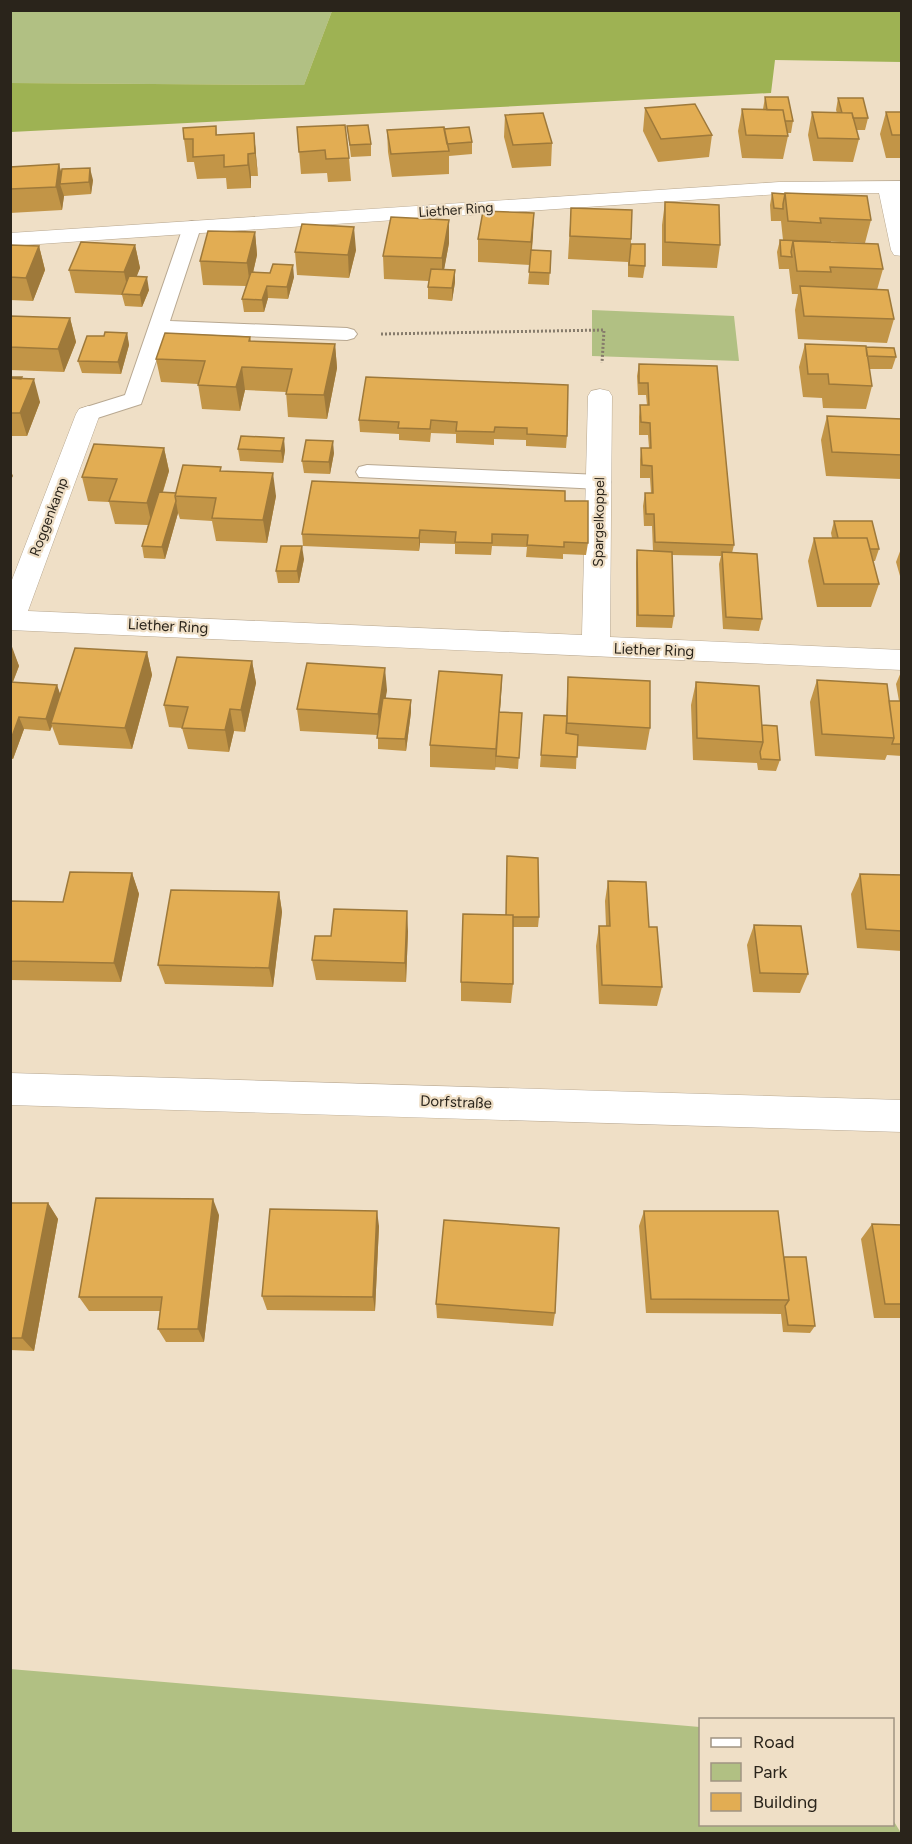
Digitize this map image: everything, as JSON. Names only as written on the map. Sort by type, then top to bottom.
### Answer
[{"type":"street","name":"Liether Ring","points":[[10,240],[779,188],[895,187]]},
{"type":"street","points":[[895,187],[902,250]]},
{"type":"street","name":"Spargelkoppel","points":[[596,648],[600,396]]},
{"type":"street","name":"Roggenkamp","points":[[11,620],[88,414]]},
{"type":"street","name":"Liether Ring","points":[[11,620],[902,660]]},
{"type":"street","name":"Dorfstraße","points":[[10,1089],[902,1116]]},
{"type":"lane","points":[[88,414],[134,399],[192,227]]},
{"type":"lane","points":[[158,327],[347,334]]},
{"type":"lane","points":[[367,472],[600,483]]},
{"type":"path","points":[[347,334],[604,330],[600,396]]},
{"type":"green space","points":[[11,11],[332,11],[304,85],[11,83]]},
{"type":"green space","points":[[332,11],[901,11],[901,62],[775,60],[771,93],[11,132],[11,83],[304,85]]},
{"type":"green space","points":[[592,310],[734,316],[739,361],[592,356]]},
{"type":"green space","points":[[10,1669],[699,1727],[699,1826],[894,1826],[894,1822],[901,1833],[11,1833]]},
{"type":"building","points":[[765,97],[788,97],[793,121],[785,121],[783,110],[767,110]]},
{"type":"building","points":[[838,98],[863,98],[868,118],[853,118],[852,113],[842,113]]},
{"type":"building","points":[[695,104],[712,135],[661,139],[645,108]]},
{"type":"building","points":[[742,109],[783,110],[788,136],[746,135]]},
{"type":"building","points":[[812,112],[852,113],[859,139],[818,138]]},
{"type":"building","points":[[886,112],[902,112],[902,135],[892,135]]},
{"type":"building","points":[[543,113],[552,143],[513,145],[505,115]]},
{"type":"building","points":[[345,125],[349,158],[326,159],[325,150],[299,152],[297,127]]},
{"type":"building","points":[[368,125],[371,144],[350,145],[347,126]]},
{"type":"building","points":[[216,126],[216,135],[254,133],[255,153],[248,154],[248,165],[224,167],[224,155],[193,157],[193,139],[184,139],[183,128]]},
{"type":"building","points":[[444,127],[449,151],[391,154],[387,130]]},
{"type":"building","points":[[469,127],[472,142],[447,144],[444,129]]},
{"type":"building","points":[[59,164],[56,187],[10,189],[10,167]]},
{"type":"building","points":[[90,168],[89,182],[60,184],[62,169]]},
{"type":"building","points":[[772,193],[785,194],[783,209],[774,208]]},
{"type":"building","points":[[785,193],[867,196],[871,220],[820,218],[821,223],[788,221]]},
{"type":"building","points":[[665,202],[719,205],[720,245],[665,242]]},
{"type":"building","points":[[571,208],[632,210],[631,239],[570,236]]},
{"type":"building","points":[[483,211],[534,213],[531,242],[478,239]]},
{"type":"building","points":[[391,217],[449,220],[442,258],[383,256]]},
{"type":"building","points":[[302,224],[354,227],[348,255],[295,252]]},
{"type":"building","points":[[208,231],[255,232],[247,263],[200,261]]},
{"type":"building","points":[[780,240],[831,242],[793,241],[792,257],[781,256]]},
{"type":"building","points":[[793,241],[878,244],[883,269],[830,267],[831,272],[797,271]]},
{"type":"building","points":[[81,242],[135,245],[124,272],[69,270]]},
{"type":"building","points":[[631,244],[645,244],[645,266],[629,265]]},
{"type":"building","points":[[10,245],[39,246],[26,278],[10,277]]},
{"type":"building","points":[[531,250],[551,251],[550,273],[529,272]]},
{"type":"building","points":[[273,264],[293,265],[287,287],[267,286],[262,300],[242,299],[251,272],[270,273]]},
{"type":"building","points":[[431,269],[455,270],[452,288],[428,287]]},
{"type":"building","points":[[129,276],[147,277],[140,295],[122,294]]},
{"type":"building","points":[[800,286],[888,290],[894,319],[804,316]]},
{"type":"building","points":[[10,316],[70,318],[58,349],[10,347]]},
{"type":"building","points":[[105,332],[127,333],[118,362],[78,361],[87,336],[104,336]]},
{"type":"building","points":[[165,333],[250,337],[249,341],[335,344],[324,395],[286,394],[292,369],[242,367],[236,387],[198,385],[205,361],[156,359]]},
{"type":"building","points":[[805,344],[866,346],[872,386],[829,384],[828,374],[808,374]]},
{"type":"building","points":[[866,347],[894,348],[896,357],[867,356]]},
{"type":"building","points":[[639,364],[717,366],[734,545],[655,542],[654,514],[646,514],[645,493],[653,493],[652,466],[642,465],[641,448],[651,448],[650,423],[641,422],[640,405],[649,405],[648,383],[639,383]]},
{"type":"building","points":[[366,377],[568,385],[567,436],[527,434],[527,428],[495,427],[494,432],[456,431],[457,422],[431,420],[430,429],[398,428],[399,422],[359,420]]},
{"type":"building","points":[[10,378],[34,379],[20,413],[10,413]]},
{"type":"building","points":[[827,416],[902,419],[902,455],[832,452]]},
{"type":"building","points":[[241,436],[284,438],[281,451],[238,449]]},
{"type":"building","points":[[306,440],[333,441],[329,462],[302,461]]},
{"type":"building","points":[[94,444],[164,448],[147,503],[109,501],[117,479],[82,477]]},
{"type":"building","points":[[183,465],[221,467],[220,471],[273,473],[263,520],[212,518],[216,498],[175,496]]},
{"type":"building","points":[[312,481],[565,491],[565,501],[588,501],[588,543],[564,542],[564,547],[527,545],[528,535],[492,534],[492,543],[455,542],[456,532],[420,530],[419,538],[302,534]]},
{"type":"building","points":[[159,492],[176,493],[176,501],[162,547],[142,546]]},
{"type":"building","points":[[834,521],[872,521],[879,549],[870,549],[867,538],[838,538]]},
{"type":"building","points":[[814,538],[867,538],[879,584],[824,584]]},
{"type":"building","points":[[281,546],[302,546],[297,571],[276,571]]},
{"type":"building","points":[[637,550],[672,552],[674,616],[638,615]]},
{"type":"building","points":[[722,552],[757,554],[762,619],[726,617]]},
{"type":"building","points":[[75,648],[147,652],[125,728],[51,723]]},
{"type":"building","points":[[177,657],[252,661],[241,710],[230,709],[225,730],[182,728],[188,707],[164,705]]},
{"type":"building","points":[[307,663],[385,668],[378,714],[297,709]]},
{"type":"building","points":[[439,671],[502,675],[496,749],[430,745]]},
{"type":"building","points":[[568,677],[650,681],[650,728],[567,723]]},
{"type":"building","points":[[817,680],[887,684],[894,738],[822,734]]},
{"type":"building","points":[[10,682],[57,685],[46,719],[19,717],[10,742]]},
{"type":"building","points":[[696,682],[759,686],[763,742],[697,738]]},
{"type":"building","points":[[383,698],[411,700],[405,739],[377,738]]},
{"type":"building","points":[[889,701],[902,701],[902,744],[892,744],[894,738]]},
{"type":"building","points":[[499,712],[522,713],[519,758],[496,756]]},
{"type":"building","points":[[544,715],[567,716],[566,733],[578,735],[577,757],[541,755]]},
{"type":"building","points":[[762,725],[777,726],[780,760],[761,759]]},
{"type":"building","points":[[507,856],[538,858],[539,917],[506,915]]},
{"type":"building","points":[[70,872],[132,873],[114,963],[10,961],[10,901],[63,902]]},
{"type":"building","points":[[860,874],[902,875],[902,931],[866,929]]},
{"type":"building","points":[[608,881],[646,882],[649,927],[657,927],[662,987],[602,985],[599,926],[610,926]]},
{"type":"building","points":[[171,890],[279,892],[269,968],[158,965]]},
{"type":"building","points":[[334,909],[407,911],[405,963],[312,960],[315,936],[331,936]]},
{"type":"building","points":[[463,914],[513,915],[513,984],[461,982]]},
{"type":"building","points":[[754,925],[801,926],[808,974],[760,973]]},
{"type":"building","points":[[96,1198],[213,1199],[198,1329],[158,1329],[162,1297],[79,1297]]},
{"type":"building","points":[[10,1203],[48,1203],[22,1338],[10,1338]]},
{"type":"building","points":[[270,1209],[377,1211],[373,1297],[262,1296]]},
{"type":"building","points":[[644,1211],[778,1211],[789,1300],[651,1299]]},
{"type":"building","points":[[444,1220],[559,1228],[555,1313],[436,1304]]},
{"type":"building","points":[[872,1224],[902,1225],[902,1304],[885,1304]]},
{"type":"building","points":[[784,1257],[806,1257],[815,1326],[788,1325],[785,1306],[789,1300]]}]
